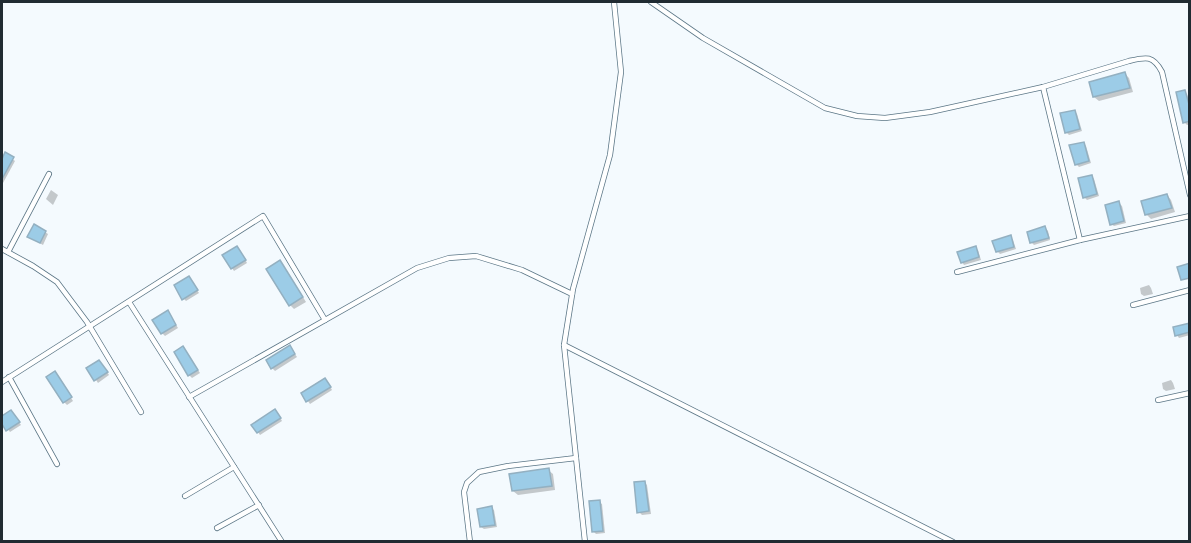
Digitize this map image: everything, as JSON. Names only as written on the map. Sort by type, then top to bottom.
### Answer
[{"type":"lane","points":[[585,542],[564,345],[572,294],[610,155],[621,72],[614,2]]},
{"type":"lane","points":[[651,2],[703,39],[825,108],[857,116],[885,118],[923,114],[1043,87],[1140,58],[1149,58],[1157,62],[1162,72],[1190,195]]},
{"type":"lane","points":[[1043,87],[1080,240]]},
{"type":"lane","points":[[8,252],[49,174]]},
{"type":"lane","points":[[2,382],[263,216],[325,320]]},
{"type":"lane","points":[[957,272],[1080,240],[1190,216]]},
{"type":"lane","points":[[2,249],[57,282],[90,327],[141,412]]},
{"type":"lane","points":[[189,397],[417,268],[449,258],[476,256],[522,270],[572,294]]},
{"type":"lane","points":[[1133,305],[1190,290]]},
{"type":"lane","points":[[129,302],[282,542]]},
{"type":"lane","points":[[564,345],[953,542]]},
{"type":"lane","points":[[9,377],[57,464]]},
{"type":"lane","points":[[1158,400],[1190,393]]},
{"type":"lane","points":[[470,542],[464,492],[467,483],[479,472],[576,458]]},
{"type":"lane","points":[[185,496],[234,466]]},
{"type":"lane","points":[[217,528],[259,505]]},
{"type":"building","points":[[1125,72],[1130,88],[1093,97],[1089,82]]},
{"type":"building","points":[[1185,90],[1190,108],[1190,121],[1183,123],[1176,92]]},
{"type":"building","points":[[1075,110],[1080,129],[1065,133],[1060,113]]},
{"type":"building","points":[[1084,142],[1089,161],[1075,165],[1069,145]]},
{"type":"building","points":[[5,152],[14,157],[2,179],[2,159]]},
{"type":"building","points":[[1092,175],[1097,194],[1083,198],[1078,178]]},
{"type":"building","points":[[1167,194],[1172,208],[1145,215],[1141,201]]},
{"type":"building","points":[[1119,201],[1124,221],[1110,225],[1105,205]]},
{"type":"building","points":[[34,224],[46,231],[40,243],[27,237]]},
{"type":"building","points":[[1045,226],[1049,238],[1030,243],[1027,232]]},
{"type":"building","points":[[1011,235],[1014,247],[996,252],[992,241]]},
{"type":"building","points":[[237,246],[246,260],[231,269],[222,255]]},
{"type":"building","points":[[976,246],[979,257],[961,263],[957,252]]},
{"type":"building","points":[[280,260],[303,297],[289,306],[266,269]]},
{"type":"building","points":[[1190,263],[1190,278],[1181,280],[1177,267]]},
{"type":"building","points":[[189,276],[198,290],[182,300],[174,285]]},
{"type":"building","points":[[168,310],[176,325],[161,334],[152,320]]},
{"type":"building","points":[[1190,323],[1190,332],[1175,336],[1173,327]]},
{"type":"building","points":[[290,345],[295,354],[271,369],[266,360]]},
{"type":"building","points":[[183,346],[198,370],[188,376],[174,352]]},
{"type":"building","points":[[99,360],[108,372],[94,381],[86,368]]},
{"type":"building","points":[[55,371],[72,397],[63,403],[46,377]]},
{"type":"building","points":[[325,378],[331,387],[306,402],[301,393]]},
{"type":"building","points":[[275,409],[281,418],[257,433],[251,425]]},
{"type":"building","points":[[11,410],[20,422],[6,431],[2,424],[2,416]]},
{"type":"building","points":[[549,468],[552,486],[512,491],[509,474]]},
{"type":"building","points":[[645,481],[649,511],[637,513],[634,482]]},
{"type":"building","points":[[600,500],[603,531],[592,532],[589,501]]},
{"type":"building","points":[[492,506],[495,525],[480,527],[477,509]]}]
